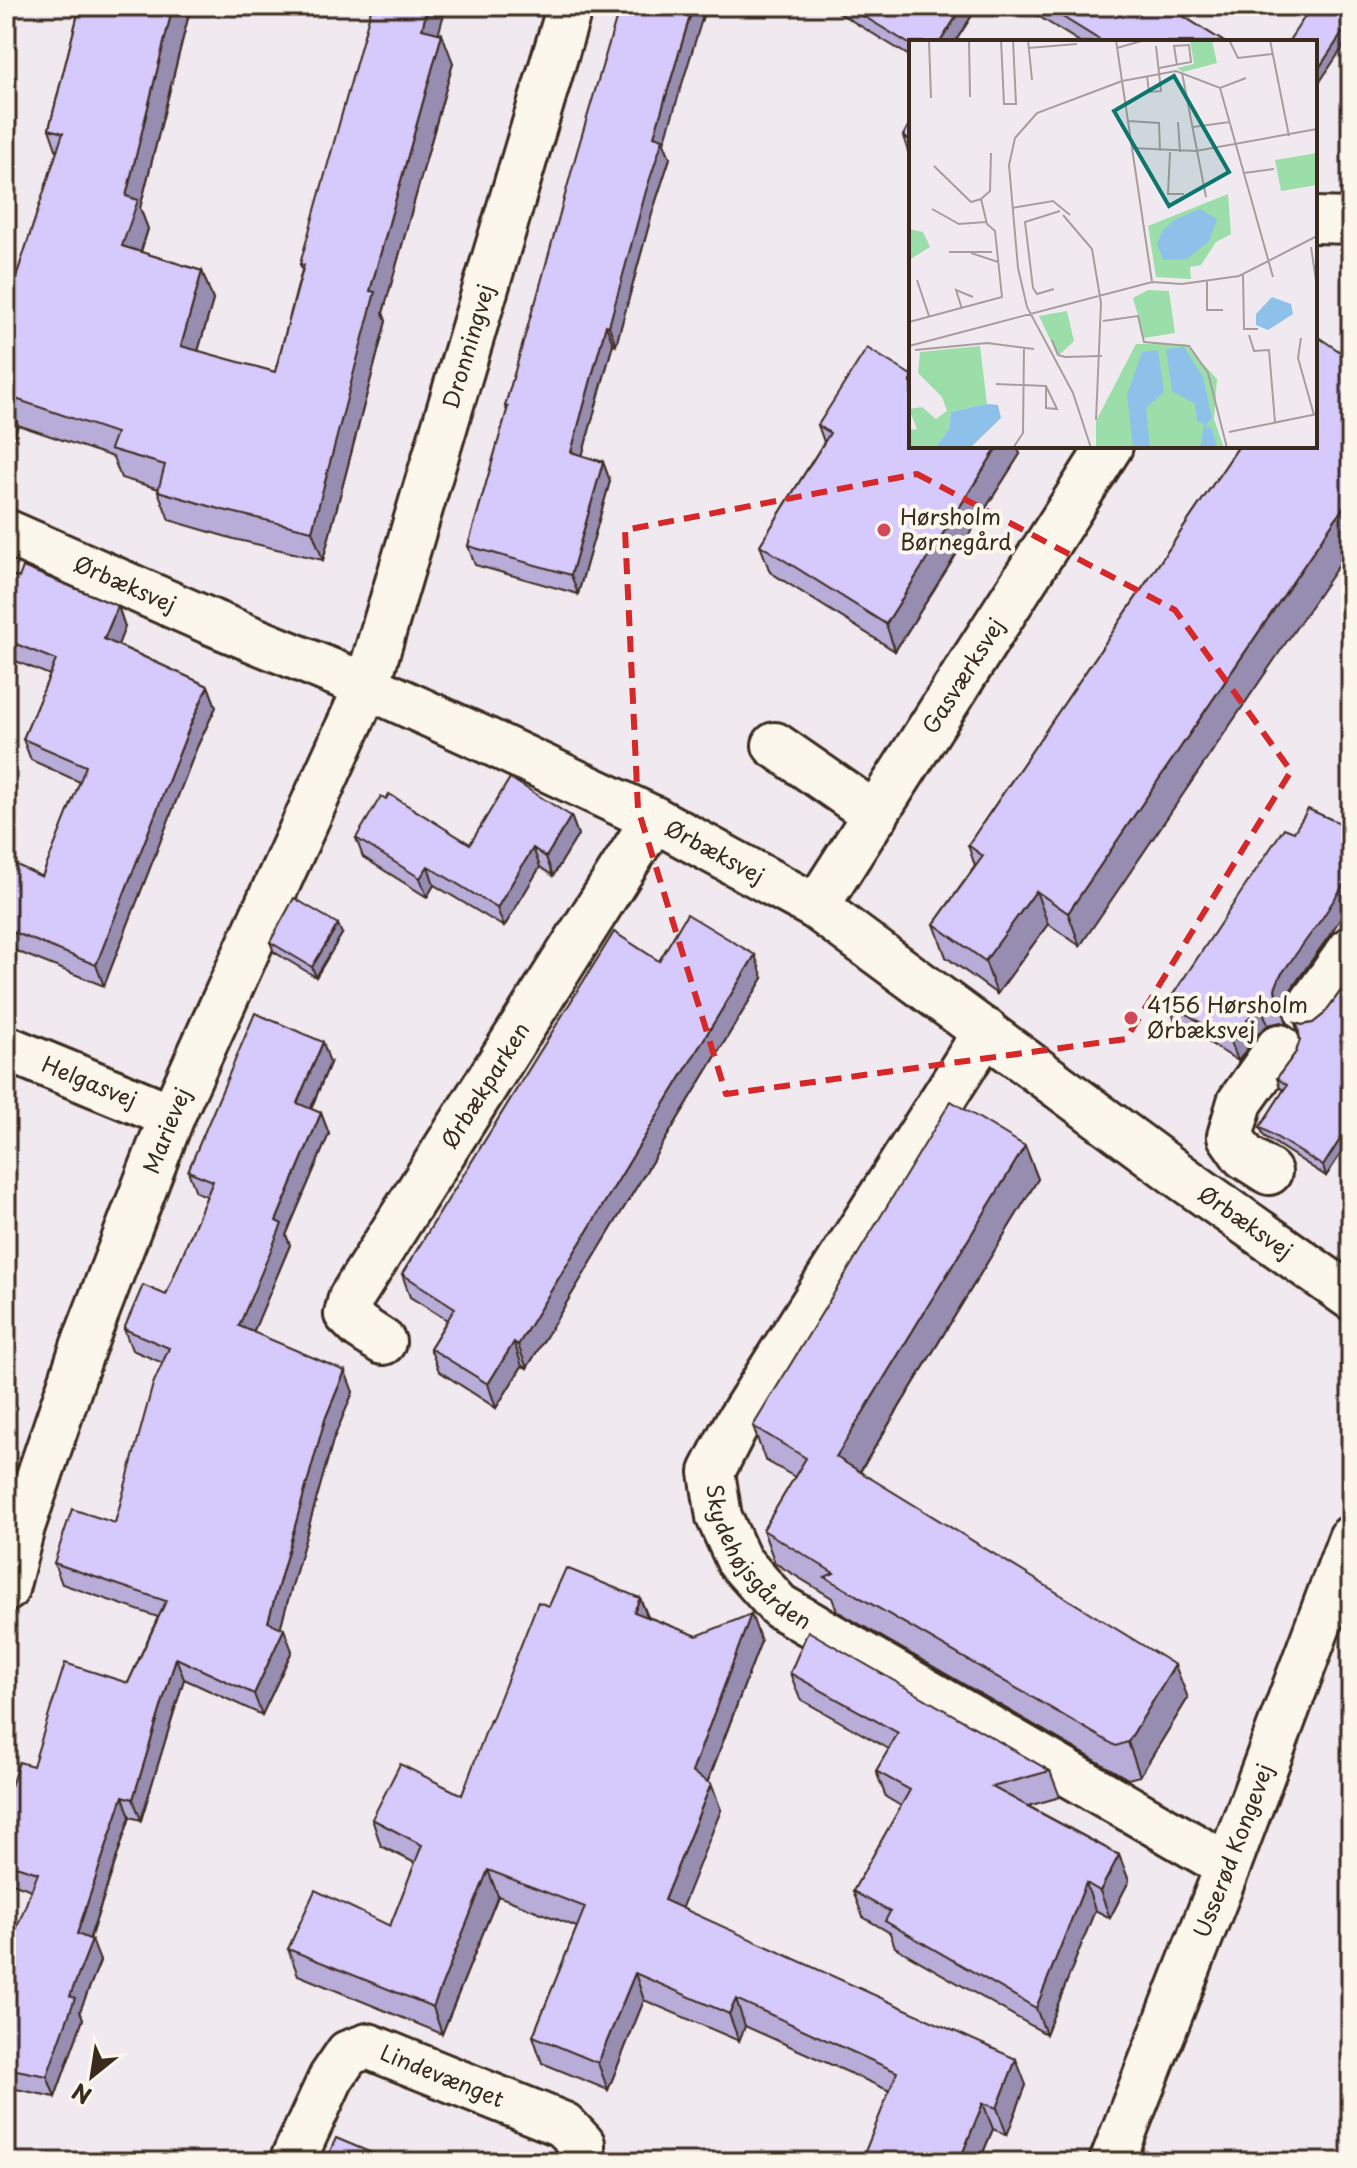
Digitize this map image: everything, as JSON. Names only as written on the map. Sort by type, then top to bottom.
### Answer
[{"type":"street","name":"Dronningvej","points":[[367,686],[570,6]]},
{"type":"street","points":[[1317,220],[1351,221]]},
{"type":"street","name":"Gasværksvej","points":[[816,907],[1109,448]]},
{"type":"street","name":"Ørbæksvej","points":[[6,532],[367,686],[654,819],[816,907],[1351,1297]]},
{"type":"street","name":"Marievej","points":[[6,1589],[22,1527],[83,1347],[172,1116],[367,686]]},
{"type":"street","points":[[775,745],[876,815]]},
{"type":"street","name":"Ørbækparken","points":[[383,1342],[347,1314],[351,1298],[654,819]]},
{"type":"street","points":[[1307,1010],[1351,949]]},
{"type":"street","name":"Skydehøjsgården","points":[[986,1031],[735,1427],[712,1472],[719,1517],[739,1561],[779,1606],[1228,1866]]},
{"type":"street","points":[[1238,1217],[1274,1166],[1244,1156],[1230,1136],[1240,1102],[1279,1047]]},
{"type":"street","name":"Helgasvej","points":[[6,1048],[172,1116]]},
{"type":"street","name":"Usserød Kongevej","points":[[1112,2162],[1228,1866],[1351,1538]]},
{"type":"street","name":"Lindevænget","points":[[292,2162],[331,2078],[348,2053],[368,2046],[564,2125],[582,2144],[582,2162]]},
{"type":"highlighted area","points":[[917,474],[1175,610],[1291,771],[1126,1039],[726,1094],[638,809],[625,530]]},
{"type":"building","points":[[80,6],[173,6],[126,196],[138,200],[122,246],[202,271],[181,346],[275,372],[304,265],[300,264],[372,6],[428,6],[422,29],[442,34],[370,291],[375,292],[312,531],[158,491],[165,465],[110,449],[116,433],[7,396],[6,401],[6,308],[63,133],[49,129]]},
{"type":"building","points":[[620,6],[693,6],[654,136],[663,139],[571,452],[603,462],[571,575],[468,546]]},
{"type":"building","points":[[847,6],[963,6],[941,40],[909,40],[909,44]]},
{"type":"building","points":[[1045,6],[1167,6],[1221,40],[1100,40]]},
{"type":"building","points":[[1312,6],[1351,6],[1351,20],[1317,71],[1317,40],[1289,40]]},
{"type":"building","points":[[909,125],[909,140],[903,136]]},
{"type":"building","points":[[1317,336],[1351,359],[1351,496],[1068,913],[1036,891],[985,961],[934,924],[983,856],[968,845],[1238,448],[1317,448]]},
{"type":"building","name":"Hørsholm Børnegård","points":[[867,348],[909,374],[909,448],[997,448],[886,624],[760,545],[830,433],[818,425]]},
{"type":"building","points":[[23,567],[118,606],[104,639],[208,686],[96,965],[6,929],[6,860],[42,877],[86,766],[23,739],[56,660],[6,640],[6,573],[19,578]]},
{"type":"building","points":[[510,778],[571,816],[546,857],[533,848],[497,908],[428,866],[420,878],[356,838],[381,796],[386,799],[389,794],[470,844]]},
{"type":"building","points":[[1308,809],[1351,828],[1351,873],[1280,976],[1275,989],[1280,1005],[1261,1006],[1231,1042],[1168,1002],[1284,828],[1294,832]]},
{"type":"building","points":[[294,898],[338,924],[312,967],[270,942]]},
{"type":"building","points":[[687,914],[755,955],[518,1345],[514,1342],[488,1384],[430,1348],[455,1308],[402,1274],[614,932],[659,961]]},
{"type":"building","points":[[1351,977],[1351,1122],[1323,1166],[1260,1127],[1287,1085],[1277,1078],[1296,1052],[1300,1040],[1295,1023],[1313,1023],[1323,1015]]},
{"type":"building","points":[[255,1013],[323,1042],[297,1103],[321,1113],[276,1221],[282,1224],[239,1326],[345,1371],[325,1419],[268,1622],[284,1629],[254,1694],[176,1658],[133,1799],[123,1796],[77,1934],[92,1940],[70,1996],[75,1998],[47,2076],[6,2068],[6,1956],[38,1873],[6,1863],[6,1801],[19,1762],[33,1766],[65,1663],[128,1683],[166,1601],[54,1563],[72,1509],[115,1523],[153,1384],[169,1348],[124,1329],[143,1285],[166,1295],[213,1181],[188,1171]]},
{"type":"building","points":[[951,1101],[1025,1146],[836,1457],[1175,1665],[1128,1742],[1116,1746],[825,1577],[834,1573],[763,1530],[806,1458],[753,1426]]},
{"type":"building","points":[[566,1568],[640,1598],[634,1612],[697,1636],[751,1614],[692,1772],[711,1784],[664,1900],[1016,2059],[997,2108],[983,2103],[959,2162],[861,2162],[897,2072],[736,1999],[729,2014],[635,1973],[598,2063],[533,2036],[585,1907],[488,1870],[433,2007],[288,1949],[315,1890],[390,1926],[422,1845],[372,1819],[400,1764],[462,1795],[538,1602],[549,1606]]},
{"type":"building","points":[[808,1631],[1050,1771],[992,1787],[1119,1855],[1100,1891],[1086,1883],[1036,2008],[885,1921],[890,1912],[853,1891],[910,1790],[876,1771],[898,1733],[790,1673]]},
{"type":"building","points":[[336,2138],[393,2162],[325,2162]]},
{"type":"place","name":"Hørsholm Børnegård","points":[[884,530]]},
{"type":"place","name":"4156 Hørsholm Ørbæksvej","points":[[1131,1018]]}]
